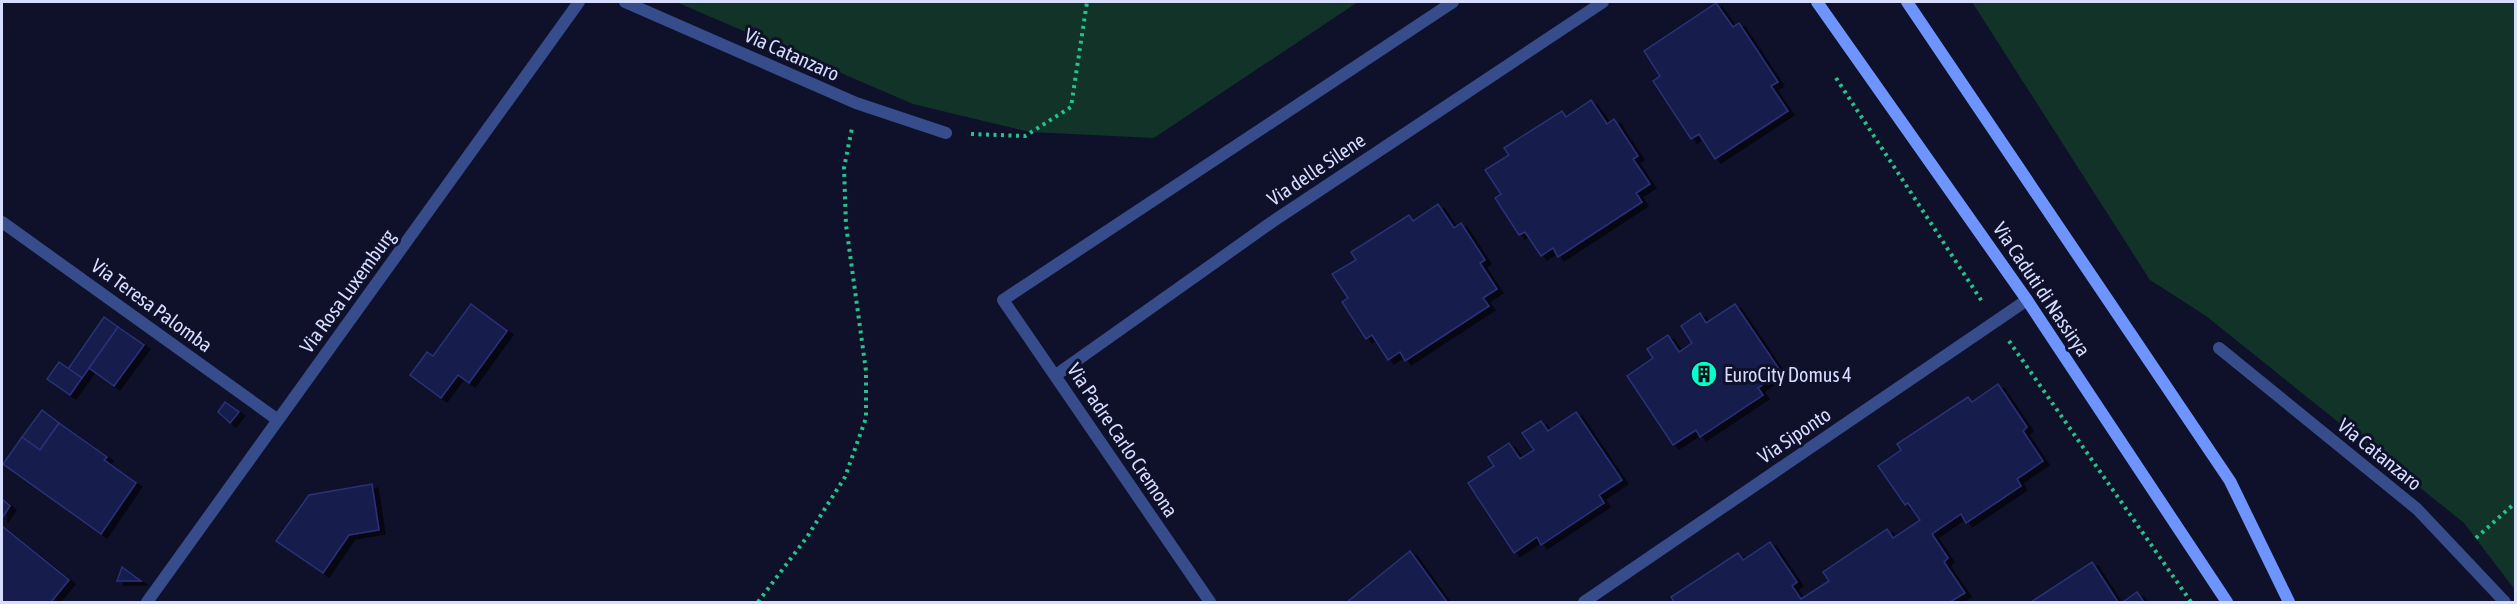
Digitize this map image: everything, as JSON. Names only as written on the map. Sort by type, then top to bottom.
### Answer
[{"type":"street","name":"Via Rosa Luxemburg","points":[[147,603],[579,2]]},
{"type":"street","name":"Via Catanzaro","points":[[625,2],[856,103],[946,133]]},
{"type":"street","name":"Via Padre Carlo Cremona","points":[[1210,603],[1003,300],[1453,2]]},
{"type":"street","name":"Via delle Silene","points":[[1056,375],[1272,222],[1603,2]]},
{"type":"street","name":"Via Caduti di Nassirya","points":[[1817,2],[2027,300],[2227,603]]},
{"type":"street","points":[[1907,2],[2230,481],[2289,603]]},
{"type":"street","name":"Via Teresa Palomba","points":[[2,222],[278,420]]},
{"type":"street","name":"Via Siponto","points":[[1584,603],[2027,300]]},
{"type":"street","name":"Via Catanzaro","points":[[2219,348],[2417,509],[2505,603]]},
{"type":"path","points":[[946,133],[1025,136],[1071,107],[1087,2]]},
{"type":"path","points":[[758,603],[807,537],[845,477],[866,418],[866,371],[846,225],[844,168],[856,103]]},
{"type":"path","points":[[2460,553],[2516,502]]},
{"type":"green space","points":[[676,2],[1358,2],[1154,138],[1030,132],[913,104]]},
{"type":"green space","points":[[1972,2],[2515,2],[2515,590],[2464,523],[2206,316],[2150,280]]},
{"type":"building","points":[[1716,3],[1733,27],[1739,23],[1778,82],[1771,86],[1788,111],[1715,159],[1699,134],[1691,139],[1653,81],[1660,76],[1644,51]]},
{"type":"building","points":[[1591,100],[1607,124],[1614,119],[1638,156],[1633,159],[1650,184],[1636,193],[1642,202],[1558,257],[1553,248],[1541,256],[1525,232],[1519,235],[1495,198],[1501,194],[1485,170],[1509,155],[1504,148],[1562,111],[1566,117]]},
{"type":"building","points":[[1438,204],[1454,228],[1461,223],[1485,260],[1480,263],[1497,289],[1483,298],[1489,306],[1405,361],[1400,352],[1388,360],[1372,335],[1366,339],[1342,302],[1348,298],[1332,274],[1356,260],[1351,252],[1409,215],[1413,221]]},
{"type":"building","points":[[471,304],[507,331],[469,383],[458,375],[441,398],[410,375],[427,352],[433,356]]},
{"type":"building","name":"EuroCity Domus 4","points":[[1735,304],[1781,372],[1758,388],[1763,395],[1700,437],[1696,430],[1673,445],[1627,376],[1653,358],[1647,349],[1668,335],[1679,352],[1692,343],[1681,326],[1700,313],[1706,323]]},
{"type":"building","points":[[104,317],[118,327],[82,378],[68,369]]},
{"type":"building","points":[[118,327],[144,345],[114,386],[89,368]]},
{"type":"building","points":[[59,362],[82,378],[70,395],[47,379]]},
{"type":"building","points":[[1998,384],[2027,427],[2023,431],[2043,461],[2017,479],[2021,486],[1966,523],[1961,514],[1932,534],[1948,558],[1944,562],[1965,593],[1950,602],[1674,602],[1671,597],[1738,553],[1743,560],[1770,542],[1797,582],[1792,586],[1801,599],[1829,581],[1823,572],[1887,529],[1893,538],[1920,520],[1908,503],[1905,505],[1878,466],[1901,450],[1897,444],[1968,397],[1972,402]]},
{"type":"building","points":[[225,402],[239,412],[230,423],[218,412]]},
{"type":"building","points":[[42,410],[59,423],[40,450],[22,437]]},
{"type":"building","points":[[1576,412],[1622,480],[1599,495],[1604,503],[1541,545],[1537,537],[1514,553],[1468,483],[1494,466],[1488,457],[1509,443],[1520,459],[1534,450],[1522,433],[1541,421],[1548,431]]},
{"type":"building","points":[[59,423],[107,457],[104,460],[136,483],[101,534],[3,464],[22,437],[40,450]]},
{"type":"building","points":[[372,484],[379,530],[349,535],[323,573],[276,541],[309,495]]},
{"type":"building","points":[[2,499],[10,506],[2,518]]},
{"type":"building","points":[[2,526],[69,580],[51,602],[2,602]]},
{"type":"building","points":[[1410,551],[1447,602],[1347,602]]},
{"type":"building","points":[[2092,562],[2118,602],[2031,602]]},
{"type":"building","points":[[122,567],[141,581],[117,581]]},
{"type":"building","points":[[2137,592],[2144,602],[2123,602]]},
{"type":"place","name":"EuroCity Domus 4","points":[[1704,374]]}]
